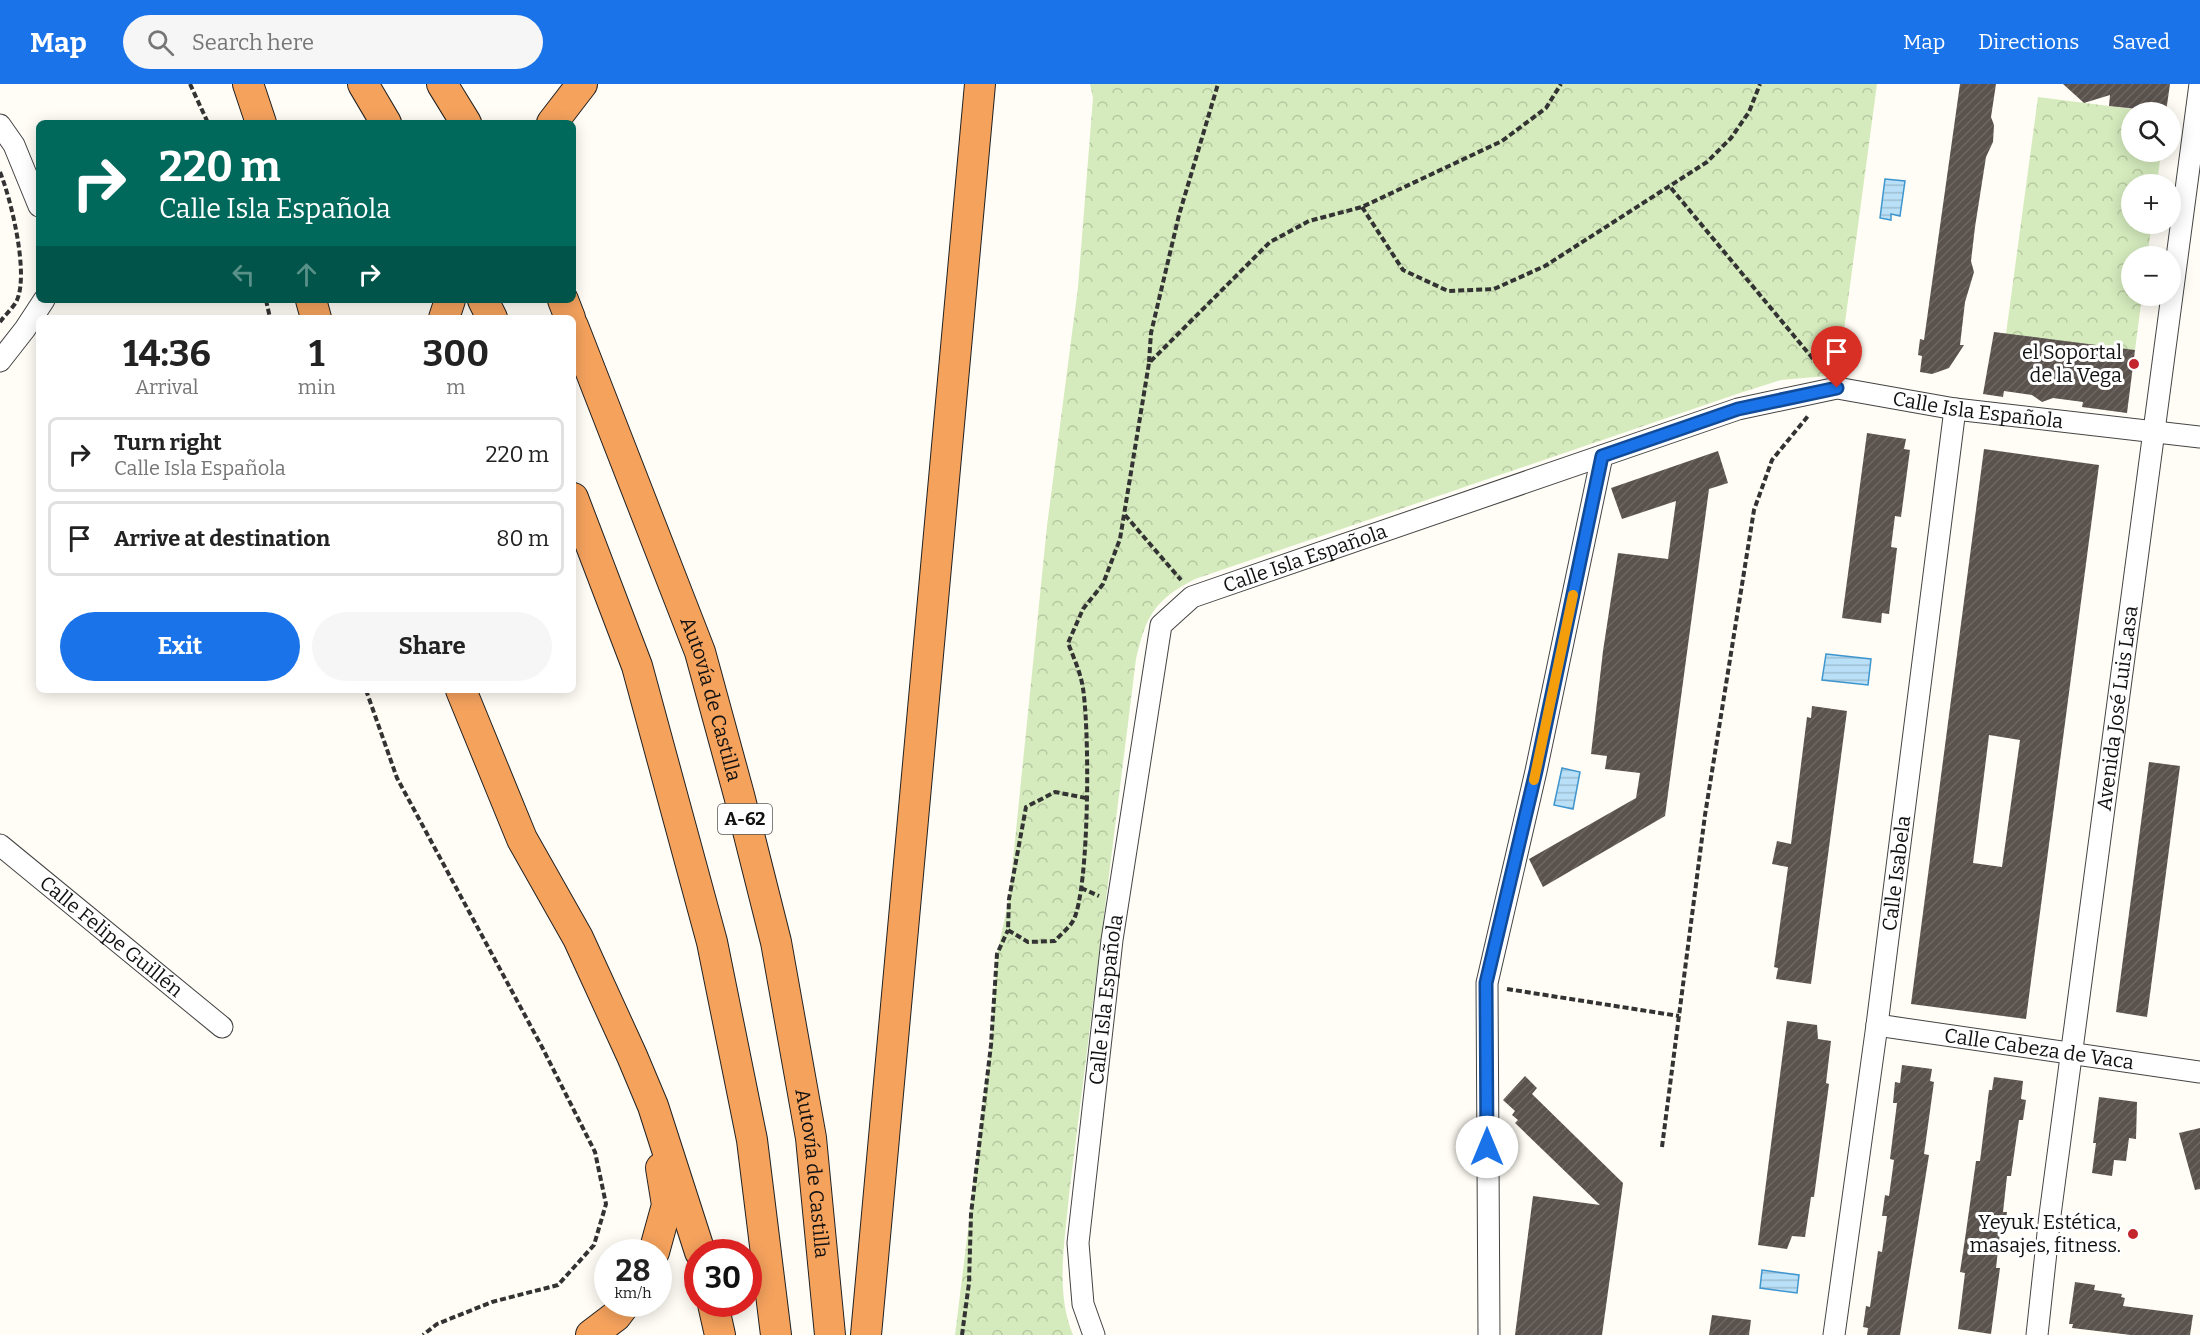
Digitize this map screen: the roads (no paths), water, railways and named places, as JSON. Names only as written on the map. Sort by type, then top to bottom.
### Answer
[{"type":"highway","points":[[248,84],[260,120]]},
{"type":"highway","points":[[363,84],[384,120]]},
{"type":"highway","points":[[554,120],[582,84]]},
{"type":"highway","points":[[866,1335],[980,84]]},
{"type":"highway","points":[[444,86],[464,120]]},
{"type":"highway","name":"Autovía de Castilla","points":[[576,334],[700,652],[739,795],[776,942],[811,1138],[830,1335]]},
{"type":"highway","points":[[576,506],[637,666],[712,942],[752,1140],[776,1335]]},
{"type":"highway","points":[[442,693],[480,770],[578,938],[653,1106],[696,1239]]},
{"type":"highway","points":[[462,693],[522,840]]},
{"type":"highway","points":[[653,1106],[667,1204],[658,1239]]},
{"type":"highway","points":[[874,1238],[876,1335]]},
{"type":"highway","points":[[591,1335],[615,1317]]},
{"type":"highway","points":[[716,1317],[720,1335]]},
{"type":"street","name":"Avenida José Luis Lasa","points":[[2037,1335],[2050,1215],[2200,84]]},
{"type":"street","points":[[0,125],[14,145],[36,199]]},
{"type":"street","points":[[0,360],[42,303]]},
{"type":"street","name":"Calle Isla Española","points":[[1094,1335],[1083,1304],[1078,1243],[1112,940],[1161,625],[1192,597],[1738,409],[1837,388],[1955,409],[2200,437]]},
{"type":"street","name":"Calle Isabela","points":[[1834,1335],[1877,1025],[1955,409]]},
{"type":"street","points":[[1489,1335],[1486,983],[1536,771],[1602,456]]},
{"type":"street","name":"Calle Felipe Guillén","points":[[0,845],[222,1027]]},
{"type":"street","name":"Calle Cabeza de Vaca","points":[[1877,1025],[2200,1072]]},
{"type":"water","points":[[1885,179],[1905,181],[1900,216],[1891,214],[1891,220],[1880,218]]},
{"type":"water","points":[[1826,654],[1871,659],[1868,685],[1822,680]]},
{"type":"water","points":[[1562,768],[1580,772],[1573,809],[1554,805]]},
{"type":"water","points":[[1762,1270],[1799,1275],[1797,1293],[1760,1288]]},
{"type":"place","name":"el Soportal de la Vega","points":[[2134,364]]},
{"type":"place","name":"Yeyuk. Estética, masajes, fitness.","points":[[2133,1234]]}]
